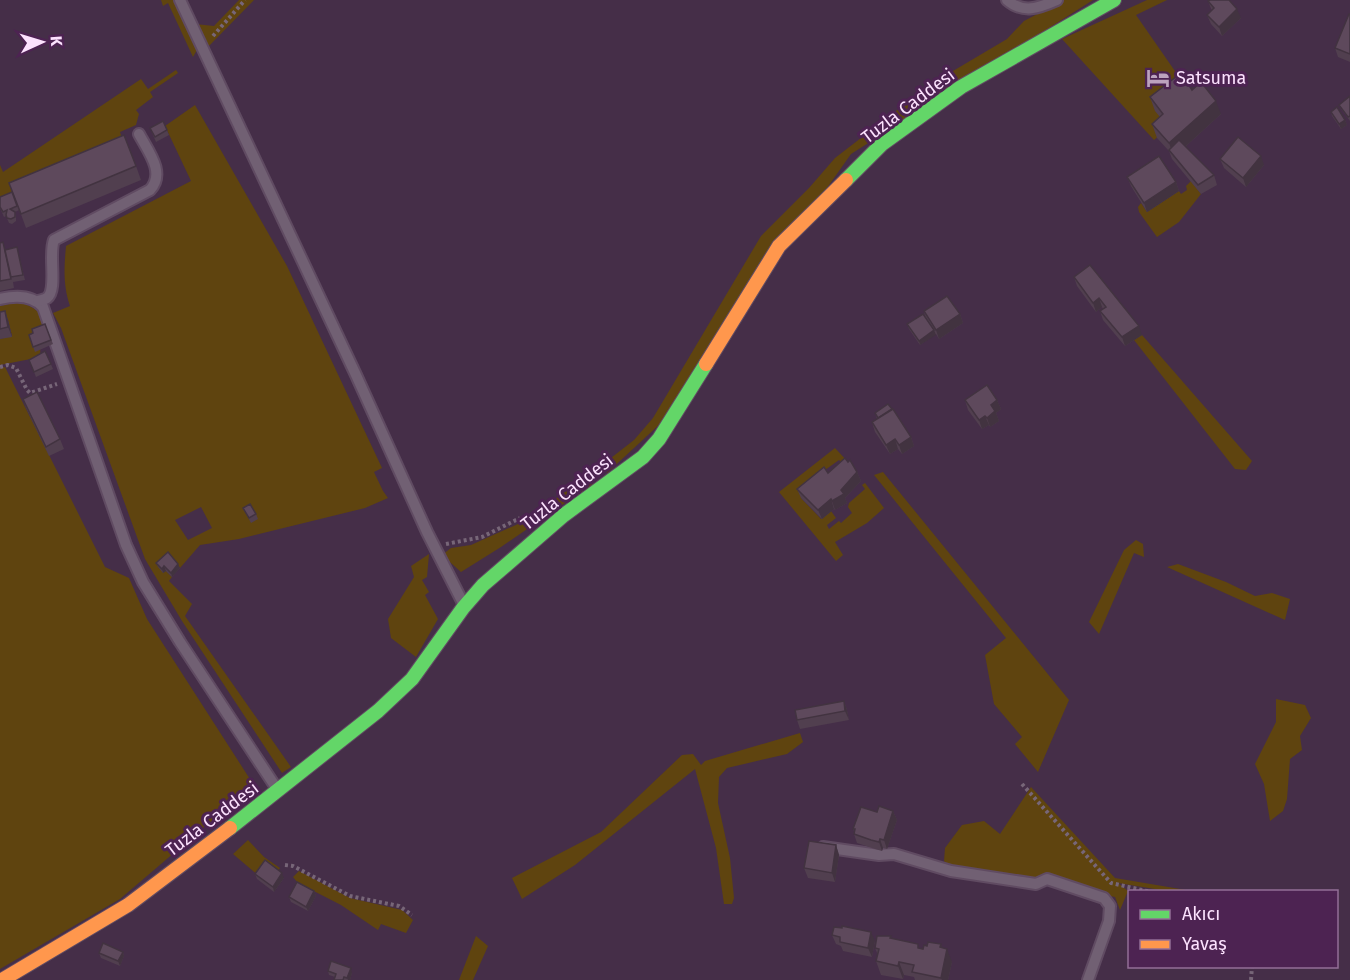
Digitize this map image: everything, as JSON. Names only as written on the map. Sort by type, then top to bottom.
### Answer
[{"type":"main road","name":"Tuzla Caddesi","points":[[2,980],[128,905],[279,791],[396,695],[430,656],[464,606],[509,560],[564,515],[642,457],[659,439],[779,246],[882,144],[961,87],[1114,0]]},
{"type":"lane","points":[[180,0],[427,532],[464,606]]},
{"type":"lane","points":[[1007,0],[1023,9],[1037,8],[1057,0]]},
{"type":"lane","points":[[38,301],[47,298],[51,292],[50,251],[54,240],[154,186],[157,180],[155,165],[139,134]]},
{"type":"lane","points":[[0,299],[28,297],[38,301],[43,307],[126,545],[143,582],[279,791]]},
{"type":"lane","points":[[820,846],[879,855],[894,854],[951,872],[1036,884],[1047,879],[1104,898],[1110,906],[1109,921],[1088,980]]},
{"type":"path","points":[[202,48],[245,0]]},
{"type":"path","points":[[0,367],[8,365],[16,368],[30,393],[69,379]]},
{"type":"path","points":[[1022,784],[1111,883],[1146,890]]},
{"type":"path","points":[[285,866],[293,866],[350,896],[399,906],[412,915]]},
{"type":"shaded area","points":[[161,0],[175,0],[198,48],[193,57],[168,3],[163,6]]},
{"type":"shaded area","points":[[239,0],[254,0],[208,47],[195,24],[214,26]]},
{"type":"shaded area","points":[[1064,0],[1093,0],[851,154],[661,423],[607,473],[602,465],[634,440],[653,418],[761,236],[835,158],[931,84],[1007,39],[1024,21]]},
{"type":"shaded area","points":[[1147,0],[1167,0],[1136,15],[1186,87],[1168,128],[1154,140],[1062,39]]},
{"type":"shaded area","points":[[176,70],[178,73],[150,92],[153,97],[136,110],[139,114],[136,125],[120,132],[126,150],[0,203],[0,165],[3,172],[141,79],[148,89]]},
{"type":"shaded area","points":[[195,105],[287,266],[382,468],[374,472],[388,498],[365,508],[239,539],[200,545],[180,568],[170,557],[166,571],[172,577],[169,581],[192,604],[185,616],[291,767],[282,773],[182,621],[145,559],[61,328],[53,313],[70,306],[65,276],[66,246],[191,181],[165,126]],"holes":[[[201,507],[212,528],[188,540],[175,520]]]},
{"type":"shaded area","points":[[1191,181],[1201,194],[1179,222],[1157,237],[1139,212],[1138,207],[1141,203],[1147,212],[1179,191],[1181,194],[1187,190],[1186,186]]},
{"type":"shaded area","points":[[19,302],[39,312],[42,318],[44,325],[41,357],[0,365],[0,339],[12,336],[8,320],[0,312],[0,306]]},
{"type":"shaded area","points":[[1142,335],[1252,461],[1246,470],[1235,469],[1134,340]]},
{"type":"shaded area","points":[[5,367],[105,567],[129,578],[147,619],[257,790],[209,823],[120,899],[0,969],[0,368]]},
{"type":"shaded area","points":[[835,448],[848,462],[844,465],[839,460],[825,470],[801,498],[821,519],[831,511],[836,518],[827,525],[829,529],[839,521],[841,523],[852,513],[848,507],[849,503],[865,489],[862,485],[865,483],[884,508],[867,523],[835,542],[843,555],[836,561],[779,492]]},
{"type":"shaded area","points":[[883,472],[1069,700],[1038,772],[1015,744],[1022,737],[994,704],[985,655],[1006,638],[874,475]]},
{"type":"shaded area","points":[[588,475],[594,483],[461,572],[442,555],[451,548],[471,545],[527,520]]},
{"type":"shaded area","points":[[1136,540],[1143,544],[1144,557],[1134,553],[1099,634],[1089,622],[1124,550]]},
{"type":"shaded area","points":[[429,554],[427,577],[422,580],[429,592],[425,595],[438,619],[416,657],[391,638],[388,619],[414,577],[411,566]]},
{"type":"shaded area","points":[[1178,564],[1255,596],[1272,593],[1290,599],[1285,620],[1167,567]]},
{"type":"shaded area","points":[[1276,699],[1305,705],[1311,718],[1300,736],[1302,750],[1290,759],[1287,799],[1283,811],[1270,821],[1264,784],[1255,764],[1276,722]]},
{"type":"shaded area","points":[[800,733],[803,742],[787,754],[727,768],[719,777],[718,803],[730,858],[734,898],[732,904],[724,904],[716,848],[695,769],[575,865],[522,899],[512,878],[601,832],[682,755],[693,754],[701,765],[705,761]]},
{"type":"shaded area","points":[[1031,787],[1115,878],[1186,890],[1161,890],[1118,883],[1128,891],[1120,910],[1115,897],[1036,881],[952,870],[944,861],[945,848],[962,825],[984,821],[1000,834]]},
{"type":"shaded area","points":[[248,840],[264,857],[280,868],[277,873],[259,876],[233,854]]},
{"type":"shaded area","points":[[299,871],[350,898],[402,910],[413,920],[406,933],[381,924],[378,930],[341,905],[298,883],[293,877]]},
{"type":"shaded area","points":[[476,936],[488,946],[473,980],[459,980]]},
{"type":"building","points":[[1229,0],[1237,9],[1219,27],[1207,15],[1214,8],[1208,1]]},
{"type":"building","points":[[1350,14],[1350,54],[1335,48]]},
{"type":"building","points":[[1181,73],[1192,90],[1201,82],[1216,101],[1169,143],[1152,124],[1163,114],[1150,97]]},
{"type":"building","points":[[1350,96],[1350,116],[1348,117],[1339,105]]},
{"type":"building","points":[[1337,107],[1345,120],[1339,124],[1331,112]]},
{"type":"building","points":[[163,121],[167,130],[155,137],[150,128]]},
{"type":"building","points":[[124,135],[136,166],[21,214],[9,183]]},
{"type":"building","points":[[1238,137],[1261,156],[1243,178],[1220,159]]},
{"type":"building","points":[[1179,140],[1214,175],[1198,185],[1169,150]]},
{"type":"building","points":[[1159,156],[1176,182],[1144,203],[1127,177]]},
{"type":"building","points":[[12,192],[17,206],[10,209],[15,212],[15,217],[11,219],[7,218],[7,210],[3,212],[0,207],[0,197]]},
{"type":"building","points":[[3,242],[11,279],[0,281],[0,243]]},
{"type":"building","points":[[17,247],[23,275],[11,277],[5,250]]},
{"type":"building","points":[[1090,265],[1139,326],[1122,337],[1100,311],[1106,307],[1099,298],[1093,303],[1074,277]]},
{"type":"building","points":[[947,296],[960,314],[936,330],[924,311]]},
{"type":"building","points":[[5,311],[8,327],[0,329],[0,312]]},
{"type":"building","points":[[923,314],[934,330],[919,341],[907,324]]},
{"type":"building","points":[[45,324],[51,340],[33,347],[29,335],[33,333],[32,329]]},
{"type":"building","points":[[45,351],[51,364],[34,372],[29,360]]},
{"type":"building","points":[[987,385],[997,400],[991,405],[995,411],[987,418],[985,416],[979,420],[965,400]]},
{"type":"building","points":[[37,392],[60,439],[46,447],[23,399]]},
{"type":"building","points":[[888,404],[892,409],[878,418],[875,413]]},
{"type":"building","points":[[893,409],[911,437],[899,445],[895,439],[886,445],[872,422]]},
{"type":"building","points":[[845,458],[848,462],[850,460],[857,472],[841,490],[844,494],[832,501],[831,499],[818,510],[797,489],[824,467],[828,473]]},
{"type":"building","points":[[250,504],[256,514],[249,518],[243,508]]},
{"type":"building","points":[[168,552],[178,564],[171,573],[164,566],[162,569],[156,563]]},
{"type":"building","points":[[844,701],[845,711],[797,720],[795,710]]},
{"type":"building","points":[[879,806],[893,811],[884,840],[880,839],[879,842],[854,834],[855,829],[853,829],[861,807],[877,812]]},
{"type":"building","points":[[809,841],[836,845],[832,873],[804,868]]},
{"type":"building","points":[[265,860],[282,873],[273,887],[255,874]]},
{"type":"building","points":[[297,882],[314,891],[306,907],[289,897]]},
{"type":"building","points":[[842,926],[871,932],[868,948],[840,942],[840,937],[832,935],[834,927],[842,928]]},
{"type":"building","points":[[877,936],[891,936],[890,938],[918,944],[918,948],[923,949],[928,942],[941,944],[940,947],[947,949],[941,978],[912,972],[914,965],[899,962],[898,966],[876,961],[879,949],[875,948]]},
{"type":"building","points":[[103,943],[123,952],[118,961],[99,953]]},
{"type":"building","points":[[331,961],[351,968],[347,978],[334,980],[336,974],[328,971]]},
{"type":"traffic: fast","points":[[846,180],[882,144],[961,87],[1114,0]]},
{"type":"traffic: fast","points":[[230,828],[378,711],[412,679],[463,608],[483,585],[564,515],[643,457],[659,439],[706,364]]},
{"type":"traffic: slow","points":[[706,364],[779,246],[846,180]]},
{"type":"traffic: slow","points":[[2,980],[128,905],[230,828]]},
{"type":"place","name":"Satsuma","points":[[1158,78]]}]
